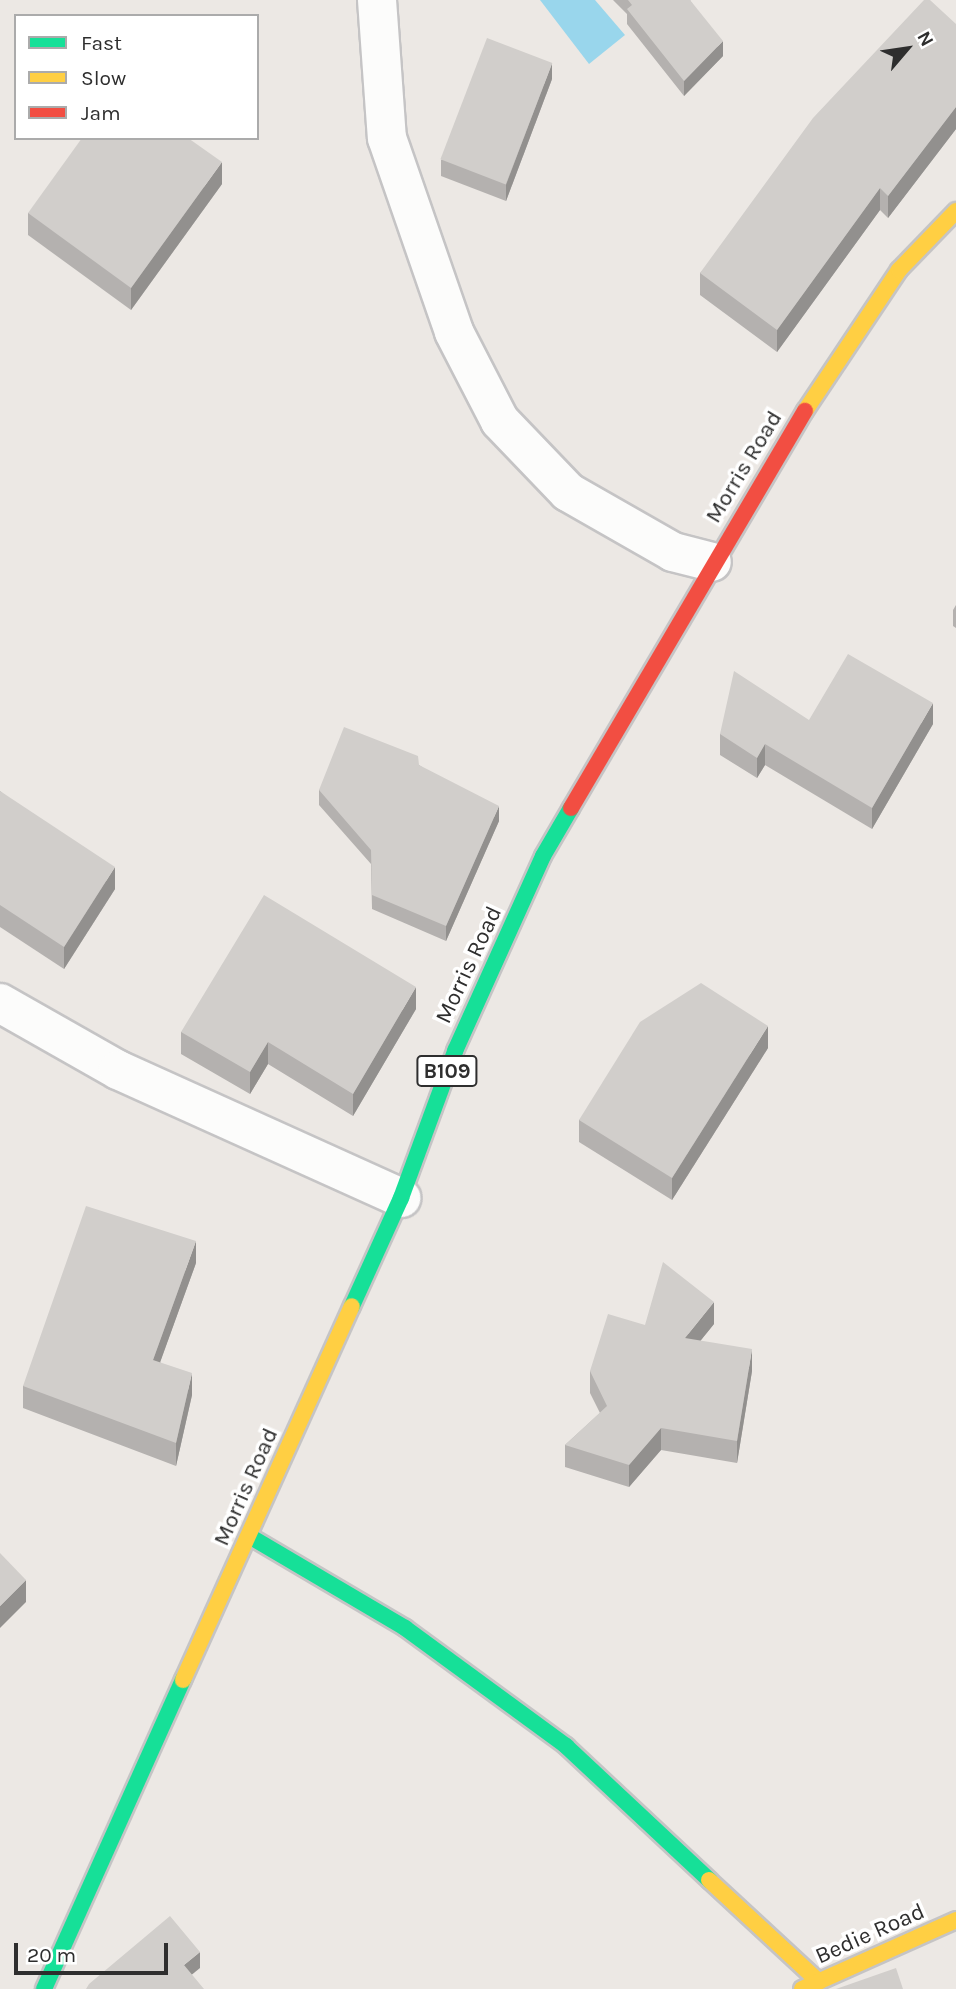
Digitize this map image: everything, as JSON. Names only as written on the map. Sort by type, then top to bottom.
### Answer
[{"type":"main road","name":"Morris Road","points":[[44,1989],[401,1198],[455,1051],[543,856],[712,562],[820,386],[899,270],[956,211]]},
{"type":"main road","points":[[249,1536],[405,1629],[566,1746],[819,1982]]},
{"type":"main road","name":"Bedie Road","points":[[802,1989],[956,1920]]},
{"type":"street","points":[[377,0],[387,138],[454,332],[500,421],[568,492],[673,552],[712,562]]},
{"type":"street","points":[[0,1003],[118,1070],[401,1198]]},
{"type":"water","points":[[540,0],[595,0],[625,35],[589,64]]},
{"type":"building","points":[[628,0],[690,0],[723,41],[684,81],[627,9],[632,5]]},
{"type":"building","points":[[924,0],[930,0],[956,24],[956,107],[888,196],[880,188],[777,330],[700,273],[813,118]]},
{"type":"building","points":[[487,38],[552,63],[506,184],[440,159]]},
{"type":"building","points":[[81,140],[191,140],[222,162],[131,288],[28,213]]},
{"type":"building","points":[[848,654],[933,703],[872,808],[765,744],[757,758],[720,734],[734,671],[809,720]]},
{"type":"building","points":[[344,727],[418,756],[419,765],[499,806],[446,926],[372,895],[371,850],[319,790]]},
{"type":"building","points":[[0,791],[115,867],[64,947],[0,905]]},
{"type":"building","points":[[264,895],[416,987],[353,1094],[268,1042],[250,1072],[181,1032]]},
{"type":"building","points":[[701,983],[768,1026],[672,1178],[579,1120],[640,1022]]},
{"type":"building","points":[[86,1206],[196,1241],[153,1360],[192,1373],[176,1443],[23,1386]]},
{"type":"building","points":[[663,1262],[714,1302],[685,1338],[752,1349],[737,1441],[661,1428],[629,1465],[565,1445],[607,1406],[590,1371],[608,1314],[645,1325]]},
{"type":"building","points":[[0,1553],[26,1580],[0,1606]]},
{"type":"building","points":[[170,1916],[200,1952],[184,1965],[204,1989],[86,1989],[89,1984]]},
{"type":"building","points":[[896,1968],[903,1989],[836,1989]]},
{"type":"traffic: fast","points":[[352,1306],[401,1198],[455,1051],[543,856],[571,808]]},
{"type":"traffic: fast","points":[[249,1536],[405,1628],[566,1746],[709,1880]]},
{"type":"traffic: fast","points":[[44,1989],[183,1680]]},
{"type":"traffic: slow","points":[[805,411],[899,270],[956,211]]},
{"type":"traffic: slow","points":[[183,1680],[352,1306]]},
{"type":"traffic: slow","points":[[709,1880],[819,1982]]},
{"type":"traffic: slow","points":[[802,1989],[956,1920]]},
{"type":"traffic: jam","points":[[571,808],[805,411]]}]
